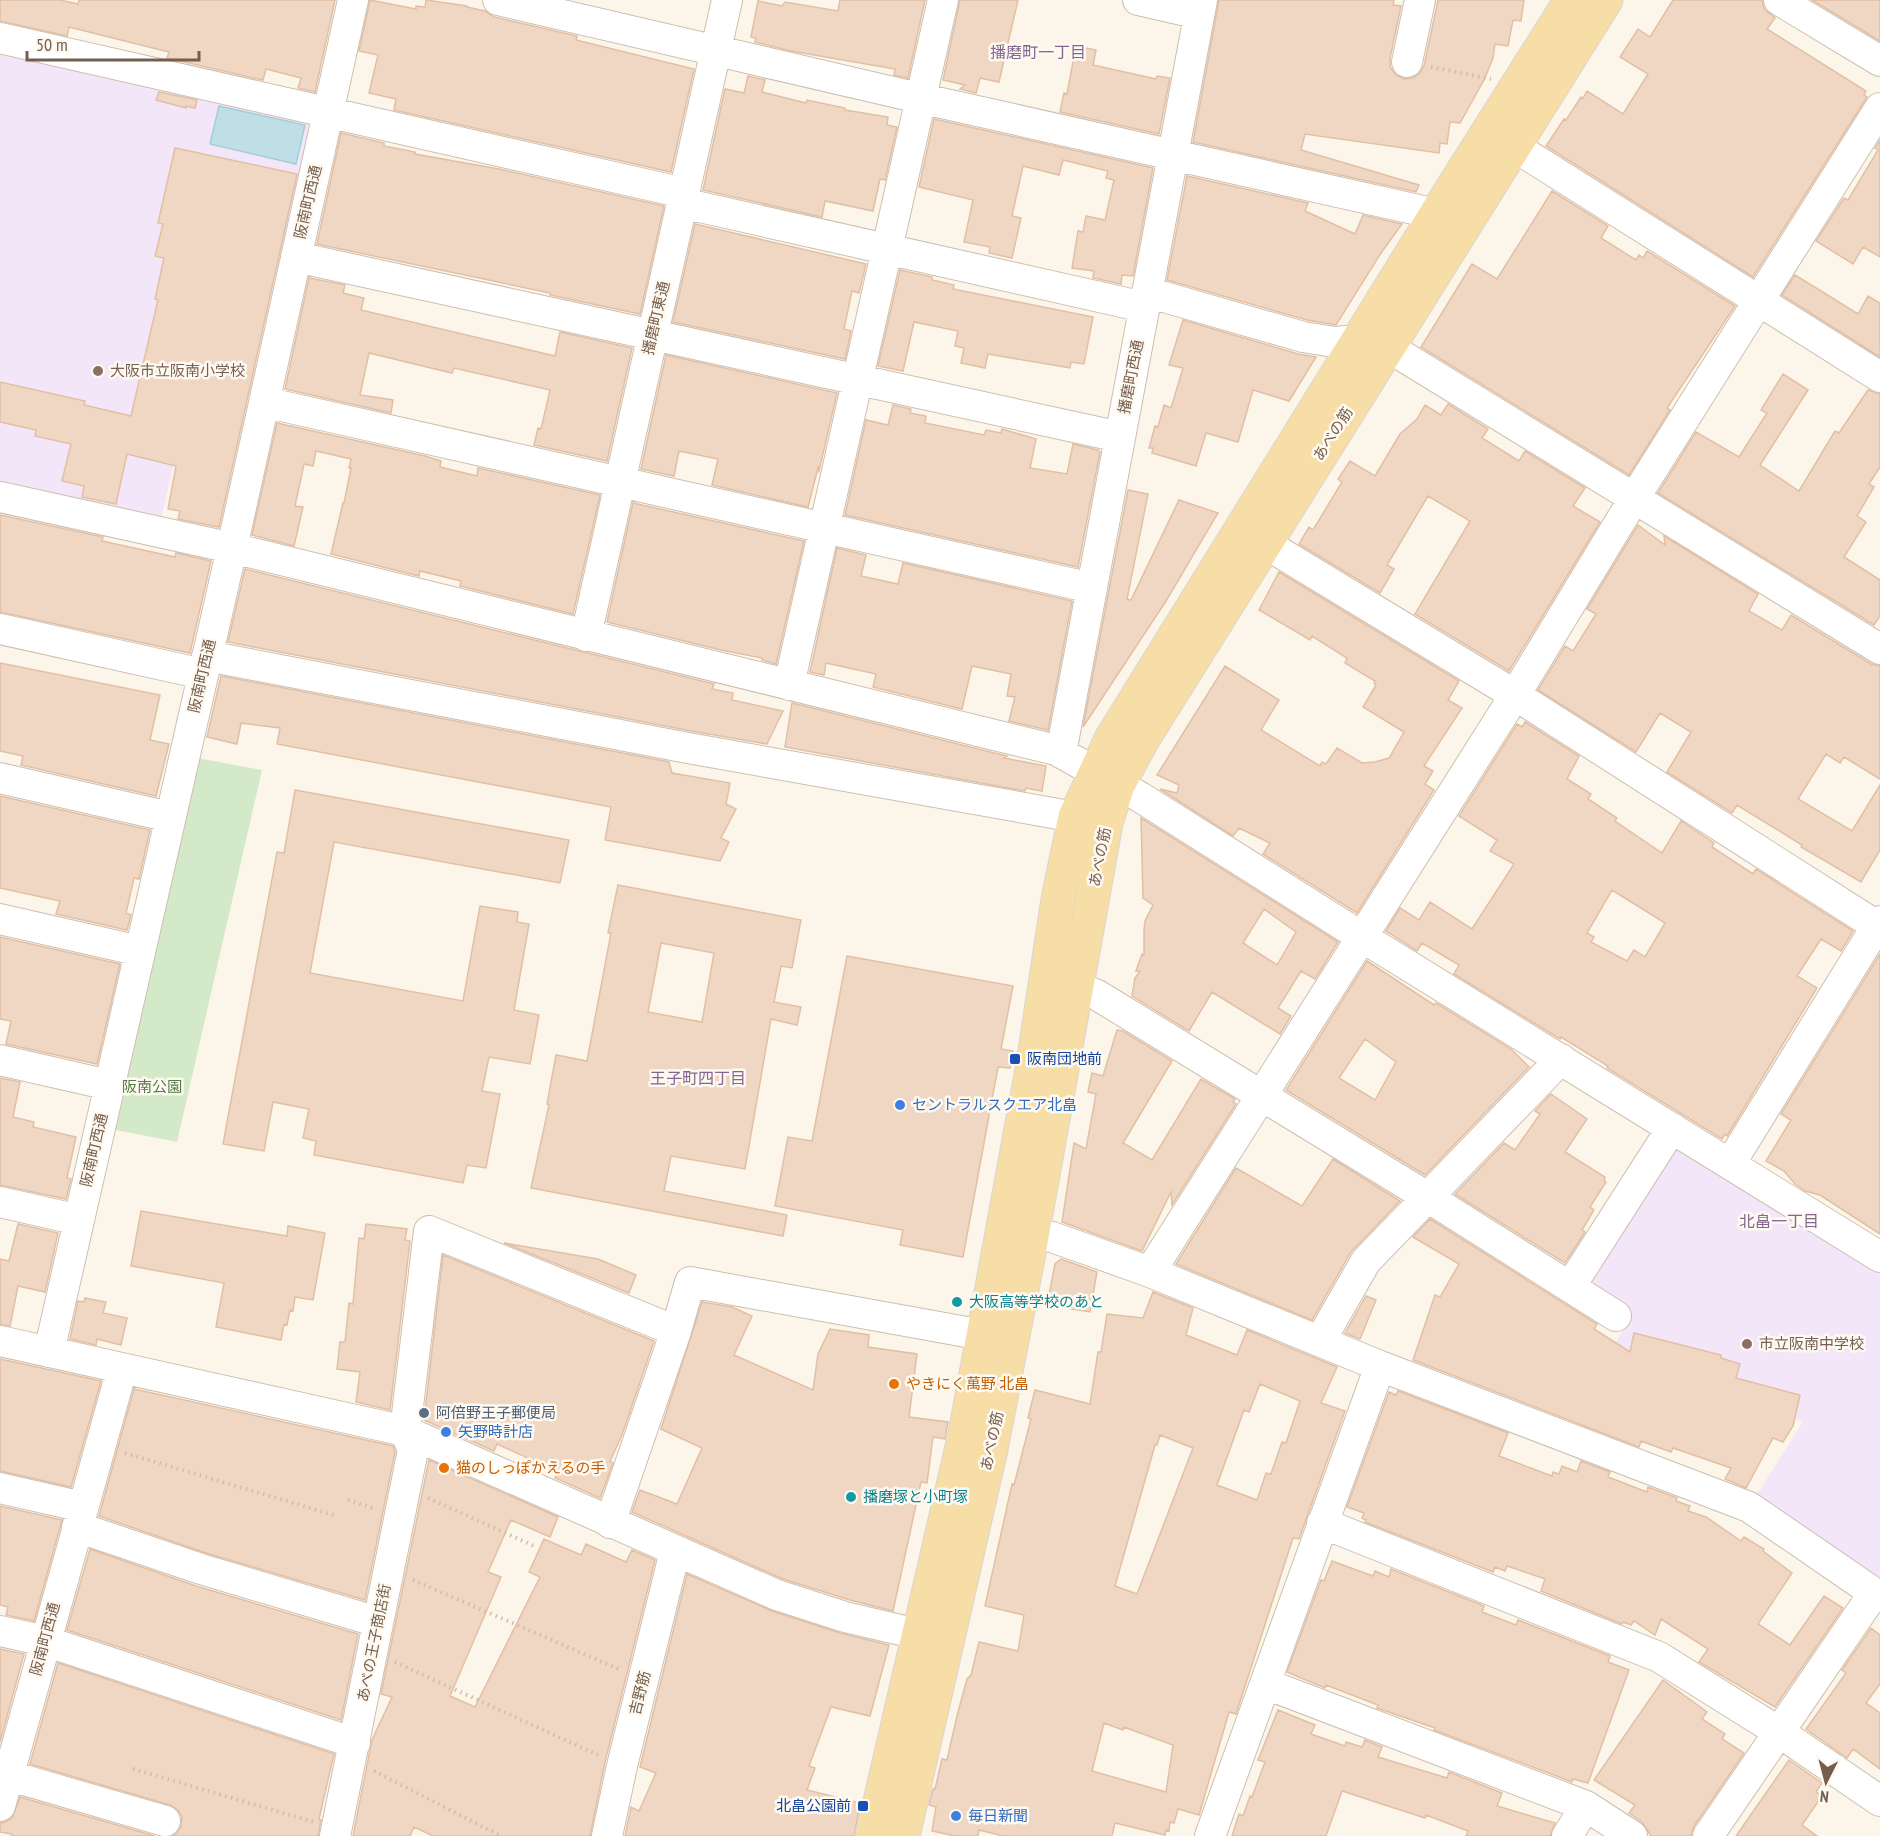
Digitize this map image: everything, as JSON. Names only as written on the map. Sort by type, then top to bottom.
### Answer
[{"type":"main road","name":"あべの筋","points":[[903,1836],[922,1635],[990,1449],[1018,1230],[1033,1064],[1058,899],[1075,817],[1143,739],[1266,544],[1373,343],[1436,214],[1571,0]]},
{"type":"main road","name":"あべの筋","points":[[872,1836],[922,1635],[965,1434],[983,1335],[1018,1230],[1076,986],[1106,823],[1106,779],[1111,739],[1373,343],[1515,147],[1606,0]]},
{"type":"street","name":"阪南町西通","points":[[48,1352],[232,548],[353,0]]},
{"type":"street","points":[[498,0],[1173,156],[1436,214]]},
{"type":"street","name":"播磨町東通","points":[[586,636],[727,0]]},
{"type":"street","points":[[789,685],[888,249],[919,98],[943,0]]},
{"type":"street","points":[[1138,0],[1201,7]]},
{"type":"street","points":[[1407,62],[1420,0]]},
{"type":"street","points":[[1779,0],[1880,61]]},
{"type":"street","name":"播磨町西通","points":[[1061,753],[1201,7]]},
{"type":"street","points":[[0,39],[328,112],[888,249],[1146,299],[1303,337],[1334,342],[1373,343],[1635,497],[1880,649]]},
{"type":"street","points":[[1150,1272],[1515,695],[1635,497],[1760,302],[1880,108]]},
{"type":"street","points":[[1515,147],[1880,377]]},
{"type":"street","points":[[296,257],[1120,437]]},
{"type":"street","points":[[264,402],[1092,588]]},
{"type":"street","points":[[0,497],[232,548],[1056,750],[1880,1257]]},
{"type":"street","points":[[1266,544],[1515,695],[1879,925],[1730,1164]]},
{"type":"street","points":[[0,629],[1075,817]]},
{"type":"street","points":[[0,778],[170,817]]},
{"type":"street","points":[[0,919],[140,951]]},
{"type":"street","points":[[1076,986],[1097,994],[1616,1316]]},
{"type":"street","points":[[1320,1341],[1366,1261],[1561,1059]]},
{"type":"street","points":[[0,1060],[109,1084]]},
{"type":"street","points":[[1570,1287],[1672,1128]]},
{"type":"street","points":[[0,1202],[79,1220]]},
{"type":"street","points":[[1018,1230],[1052,1237],[1150,1272],[1380,1366],[1749,1507],[1877,1595],[1708,1836]]},
{"type":"street","name":"あべの王子商店街","points":[[336,1834],[405,1487],[429,1231],[676,1331]]},
{"type":"street","points":[[610,1523],[676,1331],[690,1282],[983,1335]]},
{"type":"street","points":[[0,1341],[409,1441],[610,1523],[777,1595],[845,1617],[922,1635]]},
{"type":"street","points":[[1210,1836],[1380,1366]]},
{"type":"street","name":"阪南町西通","points":[[0,1806],[4,1774],[45,1641],[122,1369]]},
{"type":"street","points":[[0,1488],[80,1517],[201,1569],[378,1622]]},
{"type":"street","points":[[1322,1523],[1659,1657],[1779,1732],[1880,1802]]},
{"type":"street","name":"吉野筋","points":[[607,1836],[675,1551]]},
{"type":"street","points":[[0,1631],[45,1641],[353,1751]]},
{"type":"street","points":[[1266,1684],[1586,1806],[1632,1836]]},
{"type":"street","points":[[4,1774],[165,1821]]},
{"type":"street","points":[[1567,1836],[1586,1806]]},
{"type":"path","points":[[1407,62],[1518,84]]},
{"type":"path","points":[[100,1445],[337,1516]]},
{"type":"path","points":[[405,1487],[534,1546]]},
{"type":"path","points":[[389,1570],[643,1680]]},
{"type":"path","points":[[372,1652],[622,1766]]},
{"type":"path","points":[[353,1751],[501,1836]]},
{"type":"path","points":[[133,1768],[326,1826],[336,1834]]},
{"type":"shaded area","name":"大阪市立阪南小学校","points":[[0,49],[311,116],[317,128],[286,260],[224,247],[161,519],[0,481]]},
{"type":"shaded area","name":"市立阪南中学校","points":[[1673,1146],[1880,1274],[1880,1577],[1756,1496],[1803,1421],[1599,1372],[1631,1316],[1585,1286]]},
{"type":"green space","name":"阪南公園","points":[[192,757],[262,770],[177,1142],[106,1128]]},
{"type":"water","points":[[219,106],[305,125],[296,164],[210,144]]},
{"type":"building","points":[[0,0],[60,0],[78,4],[79,0],[335,0],[315,92],[298,88],[301,78],[266,69],[263,80],[167,58],[169,52],[69,27],[67,36],[0,21]]},
{"type":"building","points":[[370,0],[416,9],[416,6],[425,7],[426,0],[467,6],[485,11],[494,17],[577,36],[576,40],[694,69],[671,172],[394,110],[396,99],[369,93],[378,55],[359,51]]},
{"type":"building","points":[[840,0],[925,0],[908,78],[894,75],[895,69],[791,51],[755,42],[756,38],[751,37],[758,1],[782,6],[785,2],[838,11]]},
{"type":"building","points":[[960,0],[1018,0],[999,82],[980,78],[976,93],[960,89],[965,85],[943,80]]},
{"type":"building","points":[[1219,0],[1394,0],[1393,5],[1401,6],[1390,67],[1396,75],[1404,79],[1413,78],[1424,66],[1438,0],[1524,0],[1521,21],[1513,20],[1508,46],[1495,44],[1493,58],[1484,80],[1460,123],[1450,122],[1447,144],[1440,143],[1439,153],[1305,134],[1301,150],[1419,185],[1416,192],[1193,142]]},
{"type":"building","points":[[1673,0],[1762,0],[1764,9],[1775,18],[1767,29],[1866,91],[1864,95],[1867,97],[1753,277],[1546,146],[1587,91],[1623,114],[1648,74],[1620,57],[1638,29],[1650,37]]},
{"type":"building","points":[[1812,0],[1880,0],[1880,41]]},
{"type":"building","points":[[1076,46],[1096,50],[1093,65],[1156,79],[1157,76],[1170,78],[1159,134],[1060,112],[1064,93],[1067,94]]},
{"type":"building","points":[[748,76],[765,80],[762,92],[806,103],[807,100],[845,108],[845,110],[888,117],[887,125],[897,127],[885,180],[880,179],[873,211],[825,201],[822,217],[703,190],[725,89],[744,93]]},
{"type":"building","points":[[159,92],[197,100],[195,108],[186,106],[186,108],[156,100]]},
{"type":"building","points":[[934,119],[1153,168],[1133,276],[1122,275],[1121,284],[1093,278],[1094,271],[1072,268],[1078,231],[1083,232],[1086,216],[1105,220],[1114,180],[1106,178],[1108,171],[1063,160],[1059,175],[1023,166],[1012,216],[1021,218],[1012,258],[989,253],[990,247],[964,242],[973,200],[919,187]]},
{"type":"building","points":[[341,133],[384,143],[384,146],[415,152],[415,154],[499,169],[664,206],[640,314],[317,244]]},
{"type":"building","points":[[1880,140],[1880,257],[1863,247],[1853,264],[1816,241],[1844,198],[1848,200],[1878,150],[1875,148]]},
{"type":"building","points":[[175,148],[297,174],[219,527],[178,519],[180,511],[168,509],[176,466],[127,454],[116,504],[82,497],[84,486],[62,481],[71,444],[35,436],[36,430],[0,422],[0,382],[85,401],[84,405],[131,416],[158,300],[155,299],[164,258],[155,256],[163,224],[158,223]]},
{"type":"building","points":[[1187,176],[1308,203],[1305,211],[1355,234],[1363,215],[1402,224],[1336,325],[1307,320],[1167,280]]},
{"type":"building","points":[[1552,191],[1608,226],[1601,238],[1636,260],[1639,255],[1643,258],[1647,251],[1735,306],[1667,408],[1670,410],[1629,475],[1421,347],[1472,264],[1497,279]]},
{"type":"building","points":[[695,224],[866,264],[859,293],[852,291],[844,329],[851,331],[845,359],[673,322]]},
{"type":"building","points":[[900,270],[932,277],[932,280],[954,285],[953,289],[1093,317],[1084,364],[1071,362],[1070,368],[988,354],[985,368],[961,363],[964,348],[955,346],[958,331],[914,322],[903,371],[878,366]]},
{"type":"building","points":[[1795,275],[1858,314],[1868,296],[1880,303],[1880,357],[1782,295]]},
{"type":"building","points":[[309,278],[345,285],[343,293],[364,298],[361,310],[555,356],[560,332],[632,348],[607,461],[534,445],[538,428],[541,429],[550,390],[454,368],[452,373],[369,353],[360,395],[393,400],[391,413],[285,389]]},
{"type":"building","points":[[1183,320],[1298,354],[1316,357],[1289,401],[1253,390],[1238,442],[1206,433],[1196,466],[1152,453],[1153,448],[1149,448],[1164,405],[1171,408],[1183,368],[1169,365]]},
{"type":"building","points":[[666,355],[837,393],[808,507],[712,485],[718,459],[679,451],[674,476],[641,469]]},
{"type":"building","points":[[1783,374],[1808,390],[1760,465],[1799,491],[1835,431],[1839,433],[1868,390],[1880,394],[1880,467],[1869,484],[1874,487],[1857,516],[1866,522],[1844,557],[1880,580],[1880,616],[1874,625],[1658,493],[1696,432],[1739,457],[1767,413],[1761,410]]},
{"type":"building","points":[[1448,404],[1488,429],[1482,438],[1519,461],[1525,451],[1585,488],[1573,506],[1600,522],[1509,671],[1415,614],[1470,521],[1428,496],[1387,565],[1394,569],[1380,593],[1299,544],[1309,527],[1313,530],[1342,482],[1338,479],[1350,461],[1375,476],[1400,434],[1417,419],[1425,405],[1441,415]]},
{"type":"building","points":[[893,405],[911,409],[910,413],[926,416],[925,423],[984,435],[986,430],[1001,433],[1002,429],[1036,439],[1030,468],[1067,474],[1073,444],[1098,450],[1100,452],[1078,567],[845,515],[866,420],[888,425]]},
{"type":"building","points":[[277,423],[425,456],[441,461],[440,467],[477,476],[478,468],[600,495],[573,614],[460,586],[461,581],[453,579],[420,571],[419,576],[331,554],[344,503],[351,459],[316,451],[313,466],[304,464],[295,506],[303,507],[294,546],[252,535]]},
{"type":"building","points":[[1128,490],[1148,494],[1127,599],[1131,600],[1179,500],[1218,513],[1166,601],[1083,727]]},
{"type":"building","points":[[633,503],[804,541],[776,664],[762,660],[762,658],[607,622]]},
{"type":"building","points":[[0,515],[103,537],[102,541],[175,557],[176,553],[211,561],[190,653],[0,612]]},
{"type":"building","points":[[1638,525],[1665,545],[1664,536],[1758,594],[1749,611],[1782,630],[1791,615],[1871,664],[1880,666],[1880,779],[1844,757],[1840,763],[1826,754],[1798,799],[1852,831],[1880,785],[1880,850],[1861,882],[1801,847],[1802,845],[1737,805],[1732,813],[1667,772],[1691,732],[1660,713],[1636,752],[1538,690],[1565,646],[1573,651],[1596,614],[1587,609]]},
{"type":"building","points":[[837,548],[866,555],[861,576],[898,584],[903,563],[1072,601],[1048,730],[1009,721],[1015,697],[1007,696],[1011,674],[972,666],[962,709],[873,687],[876,674],[826,663],[824,675],[810,672]]},
{"type":"building","points":[[245,569],[714,684],[712,689],[733,693],[732,700],[783,711],[767,744],[228,642]]},
{"type":"building","points":[[1279,572],[1459,681],[1448,700],[1462,708],[1424,766],[1433,771],[1425,784],[1434,790],[1357,913],[1263,854],[1270,843],[1239,828],[1233,836],[1160,789],[1177,793],[1179,785],[1157,775],[1225,666],[1279,700],[1261,730],[1320,766],[1322,762],[1326,764],[1337,748],[1362,763],[1389,758],[1404,732],[1363,707],[1376,685],[1375,681],[1345,663],[1347,658],[1312,636],[1310,640],[1259,610]]},
{"type":"building","points":[[0,663],[160,695],[150,740],[169,744],[156,796],[21,765],[23,756],[0,751]]},
{"type":"building","points":[[221,676],[669,762],[672,773],[730,783],[726,804],[736,809],[721,838],[729,842],[720,861],[605,840],[611,807],[277,744],[280,728],[241,723],[237,744],[207,737]]},
{"type":"building","points":[[792,703],[1007,756],[1004,758],[1046,766],[1042,791],[1026,788],[1025,791],[785,747]]},
{"type":"building","points":[[1525,722],[1579,756],[1567,779],[1591,794],[1588,799],[1617,818],[1615,821],[1662,853],[1681,821],[1714,843],[1712,847],[1753,874],[1756,869],[1853,931],[1841,951],[1821,939],[1797,976],[1817,988],[1727,1136],[1725,1134],[1722,1139],[1561,1037],[1560,1039],[1454,974],[1459,965],[1422,943],[1417,951],[1386,931],[1400,908],[1419,920],[1430,902],[1472,929],[1514,864],[1490,851],[1497,840],[1459,816],[1517,724],[1522,727]],"holes":[[[1612,890],[1665,923],[1645,957],[1634,950],[1627,961],[1591,942],[1594,937],[1587,933]]]},
{"type":"building","points":[[295,790],[569,840],[560,883],[334,842],[310,973],[463,1001],[480,906],[518,912],[517,922],[529,924],[514,1010],[539,1015],[530,1064],[489,1057],[482,1091],[500,1094],[486,1168],[467,1165],[463,1183],[314,1155],[316,1141],[303,1138],[309,1109],[273,1102],[264,1151],[223,1144],[277,852],[284,853]]},
{"type":"building","points":[[0,796],[150,830],[139,879],[134,878],[126,913],[131,915],[127,930],[56,914],[60,901],[0,888]]},
{"type":"building","points":[[1141,818],[1338,942],[1315,979],[1301,971],[1278,1008],[1291,1016],[1280,1034],[1212,992],[1189,1031],[1132,996],[1135,978],[1140,971],[1136,971],[1142,954],[1144,955],[1145,921],[1153,905],[1143,898]],"holes":[[[1264,909],[1296,932],[1277,965],[1243,943]]]},
{"type":"building","points":[[618,885],[801,920],[792,968],[781,966],[774,1002],[801,1007],[797,1025],[771,1019],[745,1169],[671,1156],[664,1191],[787,1215],[783,1236],[531,1188],[549,1105],[547,1104],[556,1055],[587,1061],[611,933],[608,933]],"holes":[[[661,943],[714,953],[702,1022],[648,1012]]]},
{"type":"building","points":[[0,937],[120,964],[97,1064],[6,1044],[11,1021],[0,1019]]},
{"type":"building","points":[[1880,954],[1880,1234],[1820,1195],[1805,1191],[1795,1184],[1784,1171],[1766,1161],[1791,1120],[1781,1114]]},
{"type":"building","points":[[847,956],[1013,986],[1001,1049],[1013,1051],[1010,1068],[998,1067],[963,1257],[900,1245],[903,1230],[775,1206],[788,1137],[812,1141]]},
{"type":"building","points":[[1367,961],[1434,1005],[1436,1003],[1511,1049],[1529,1067],[1425,1175],[1286,1090]],"holes":[[[1365,1039],[1396,1062],[1375,1100],[1339,1078]]]},
{"type":"building","points":[[1117,1030],[1123,1031],[1172,1061],[1123,1143],[1152,1160],[1201,1079],[1235,1099],[1233,1102],[1236,1104],[1172,1205],[1171,1192],[1142,1251],[1062,1222],[1074,1143],[1086,1149],[1096,1094],[1088,1092],[1092,1073],[1103,1076]]},
{"type":"building","points":[[0,1078],[20,1082],[13,1117],[34,1122],[33,1127],[76,1137],[67,1178],[71,1179],[66,1199],[0,1185]]},
{"type":"building","points":[[1551,1094],[1587,1119],[1565,1152],[1605,1177],[1606,1182],[1590,1207],[1594,1210],[1582,1230],[1585,1232],[1565,1263],[1455,1194],[1504,1143],[1515,1150],[1540,1114],[1535,1111]]},
{"type":"building","points":[[1333,1159],[1400,1201],[1351,1252],[1312,1320],[1176,1264],[1236,1168],[1302,1206]]},
{"type":"building","points":[[141,1211],[287,1236],[288,1226],[325,1233],[313,1300],[295,1297],[293,1311],[290,1310],[287,1325],[284,1324],[281,1340],[216,1327],[224,1283],[131,1266]]},
{"type":"building","points":[[1430,1219],[1597,1324],[1594,1329],[1630,1352],[1634,1333],[1721,1355],[1721,1358],[1740,1364],[1736,1378],[1800,1395],[1793,1426],[1783,1442],[1773,1438],[1746,1488],[1725,1479],[1731,1468],[1673,1448],[1671,1452],[1641,1441],[1639,1447],[1413,1360],[1435,1295],[1440,1297],[1459,1264],[1413,1237]]},
{"type":"building","points":[[18,1224],[58,1233],[45,1292],[18,1286],[10,1326],[0,1324],[0,1259],[9,1261]]},
{"type":"building","points":[[366,1224],[407,1229],[405,1240],[410,1241],[390,1410],[356,1402],[360,1372],[337,1369],[340,1342],[345,1342],[349,1303],[353,1304],[359,1238],[364,1239]]},
{"type":"building","points":[[504,1243],[598,1259],[636,1275],[629,1293]]},
{"type":"building","points":[[443,1255],[654,1341],[622,1435],[610,1461],[613,1463],[600,1498],[555,1478],[558,1472],[497,1444],[494,1451],[424,1420]]},
{"type":"building","points":[[1061,1259],[1097,1272],[1090,1312],[1047,1305],[1055,1264]]},
{"type":"building","points":[[1153,1292],[1193,1308],[1186,1335],[1237,1355],[1247,1330],[1337,1367],[1321,1403],[1345,1411],[1299,1539],[1293,1538],[1236,1714],[1229,1712],[1199,1815],[1178,1809],[1174,1823],[1170,1822],[1169,1831],[1166,1830],[1165,1835],[1115,1823],[1112,1836],[1003,1836],[979,1830],[978,1836],[955,1836],[932,1831],[936,1807],[929,1805],[942,1759],[947,1760],[967,1679],[971,1675],[979,1642],[1018,1651],[1024,1615],[985,1606],[1012,1484],[1014,1485],[1031,1419],[1028,1418],[1035,1390],[1090,1404],[1107,1314],[1143,1318]],"holes":[[[1260,1384],[1300,1401],[1286,1443],[1282,1442],[1271,1474],[1266,1473],[1257,1500],[1217,1485],[1244,1410],[1249,1412]],[[1160,1435],[1193,1448],[1137,1594],[1115,1586],[1155,1445]],[[1104,1723],[1123,1730],[1124,1727],[1173,1745],[1166,1792],[1092,1771]]]},
{"type":"building","points":[[1366,1296],[1376,1300],[1360,1339],[1345,1333]]},
{"type":"building","points":[[85,1298],[106,1302],[103,1313],[127,1318],[121,1345],[97,1339],[96,1345],[70,1339],[78,1301],[84,1302]]},
{"type":"building","points":[[702,1302],[732,1307],[752,1316],[734,1355],[813,1390],[818,1354],[830,1329],[869,1335],[868,1347],[917,1354],[909,1417],[948,1422],[945,1439],[933,1437],[927,1483],[921,1482],[893,1611],[783,1579],[632,1512],[640,1490],[677,1504],[702,1448],[661,1429]]},
{"type":"building","points":[[0,1359],[101,1381],[71,1487],[0,1471]]},
{"type":"building","points":[[134,1389],[393,1446],[395,1452],[365,1600],[206,1553],[99,1516]]},
{"type":"building","points":[[1398,1391],[1508,1433],[1499,1456],[1552,1476],[1553,1472],[1559,1474],[1562,1466],[1577,1472],[1581,1461],[1610,1472],[1608,1477],[1647,1492],[1648,1487],[1677,1498],[1676,1501],[1690,1506],[1688,1511],[1706,1517],[1741,1541],[1744,1537],[1764,1549],[1763,1551],[1792,1573],[1758,1624],[1790,1645],[1824,1596],[1843,1608],[1775,1707],[1699,1662],[1708,1649],[1661,1619],[1655,1635],[1634,1621],[1631,1625],[1623,1622],[1622,1624],[1541,1591],[1545,1579],[1507,1566],[1505,1571],[1495,1567],[1493,1572],[1365,1522],[1366,1520],[1362,1518],[1364,1513],[1347,1507],[1389,1392],[1396,1395]]},
{"type":"building","points":[[429,1460],[558,1517],[550,1537],[511,1520],[488,1572],[501,1577],[450,1696],[475,1707],[540,1577],[529,1572],[544,1539],[581,1555],[586,1544],[626,1562],[632,1550],[655,1560],[605,1762],[590,1836],[433,1836],[414,1827],[410,1836],[353,1836],[372,1740],[392,1697],[381,1694]]},
{"type":"building","points":[[0,1506],[62,1520],[34,1621],[6,1615],[8,1607],[0,1605]]},
{"type":"building","points":[[90,1549],[196,1586],[358,1634],[341,1720],[67,1630]]},
{"type":"building","points":[[1332,1561],[1373,1576],[1375,1571],[1389,1577],[1391,1569],[1484,1606],[1482,1612],[1516,1625],[1518,1620],[1610,1656],[1608,1662],[1629,1670],[1588,1783],[1573,1779],[1572,1782],[1434,1730],[1435,1728],[1377,1708],[1378,1705],[1326,1685],[1325,1688],[1287,1672],[1321,1580],[1324,1581]]},
{"type":"building","points":[[687,1574],[772,1611],[840,1633],[889,1645],[870,1716],[831,1707],[809,1766],[815,1768],[807,1790],[860,1803],[854,1836],[625,1836],[631,1807],[639,1811],[656,1773],[640,1767]]},
{"type":"building","points":[[1871,1628],[1880,1635],[1880,1684],[1866,1703],[1880,1713],[1880,1769],[1853,1749],[1847,1758],[1806,1729],[1846,1673],[1842,1670]]},
{"type":"building","points":[[0,1649],[24,1654],[0,1742]]},
{"type":"building","points":[[58,1663],[334,1754],[319,1819],[321,1820],[318,1836],[172,1836],[181,1826],[182,1817],[178,1810],[170,1805],[30,1764]]},
{"type":"building","points":[[1663,1680],[1707,1712],[1702,1719],[1725,1734],[1722,1739],[1744,1753],[1694,1826],[1691,1836],[1651,1836],[1642,1822],[1629,1813],[1635,1805],[1594,1780]]},
{"type":"building","points":[[1278,1710],[1315,1725],[1311,1734],[1345,1746],[1346,1742],[1362,1747],[1365,1740],[1382,1747],[1378,1757],[1447,1778],[1449,1772],[1502,1793],[1497,1806],[1555,1823],[1550,1836],[1466,1836],[1468,1831],[1426,1815],[1425,1818],[1342,1791],[1326,1836],[1232,1836],[1239,1814],[1243,1816],[1265,1762],[1258,1760]]},
{"type":"building","points":[[1789,1760],[1822,1783],[1816,1792],[1822,1796],[1802,1825],[1817,1836],[1736,1836]]},
{"type":"building","points":[[20,1797],[155,1836],[11,1836],[12,1834],[0,1832],[0,1823],[12,1818]]},
{"type":"place","name":"大阪市立阪南小学校","points":[[98,371]]},
{"type":"place","name":"阪南団地前","points":[[1015,1059]]},
{"type":"place","name":"セントラルスクエア北畠","points":[[900,1105]]},
{"type":"place","name":"大阪高等学校のあと","points":[[957,1302]]},
{"type":"place","name":"市立阪南中学校","points":[[1747,1344]]},
{"type":"place","name":"やきにく萬野 北畠","points":[[894,1384]]},
{"type":"place","name":"阿倍野王子郵便局","points":[[424,1413]]},
{"type":"place","name":"矢野時計店","points":[[446,1432]]},
{"type":"place","name":"猫のしっぽかえるの手","points":[[444,1468]]},
{"type":"place","name":"播磨塚と小町塚","points":[[851,1497]]},
{"type":"place","name":"北畠公園前","points":[[863,1806]]},
{"type":"place","name":"毎日新聞","points":[[956,1816]]},
{"type":"district","name":"播磨町一丁目","points":[[1038,52]]},
{"type":"district","name":"王子町四丁目","points":[[698,1078]]},
{"type":"district","name":"北畠一丁目","points":[[1779,1221]]}]
